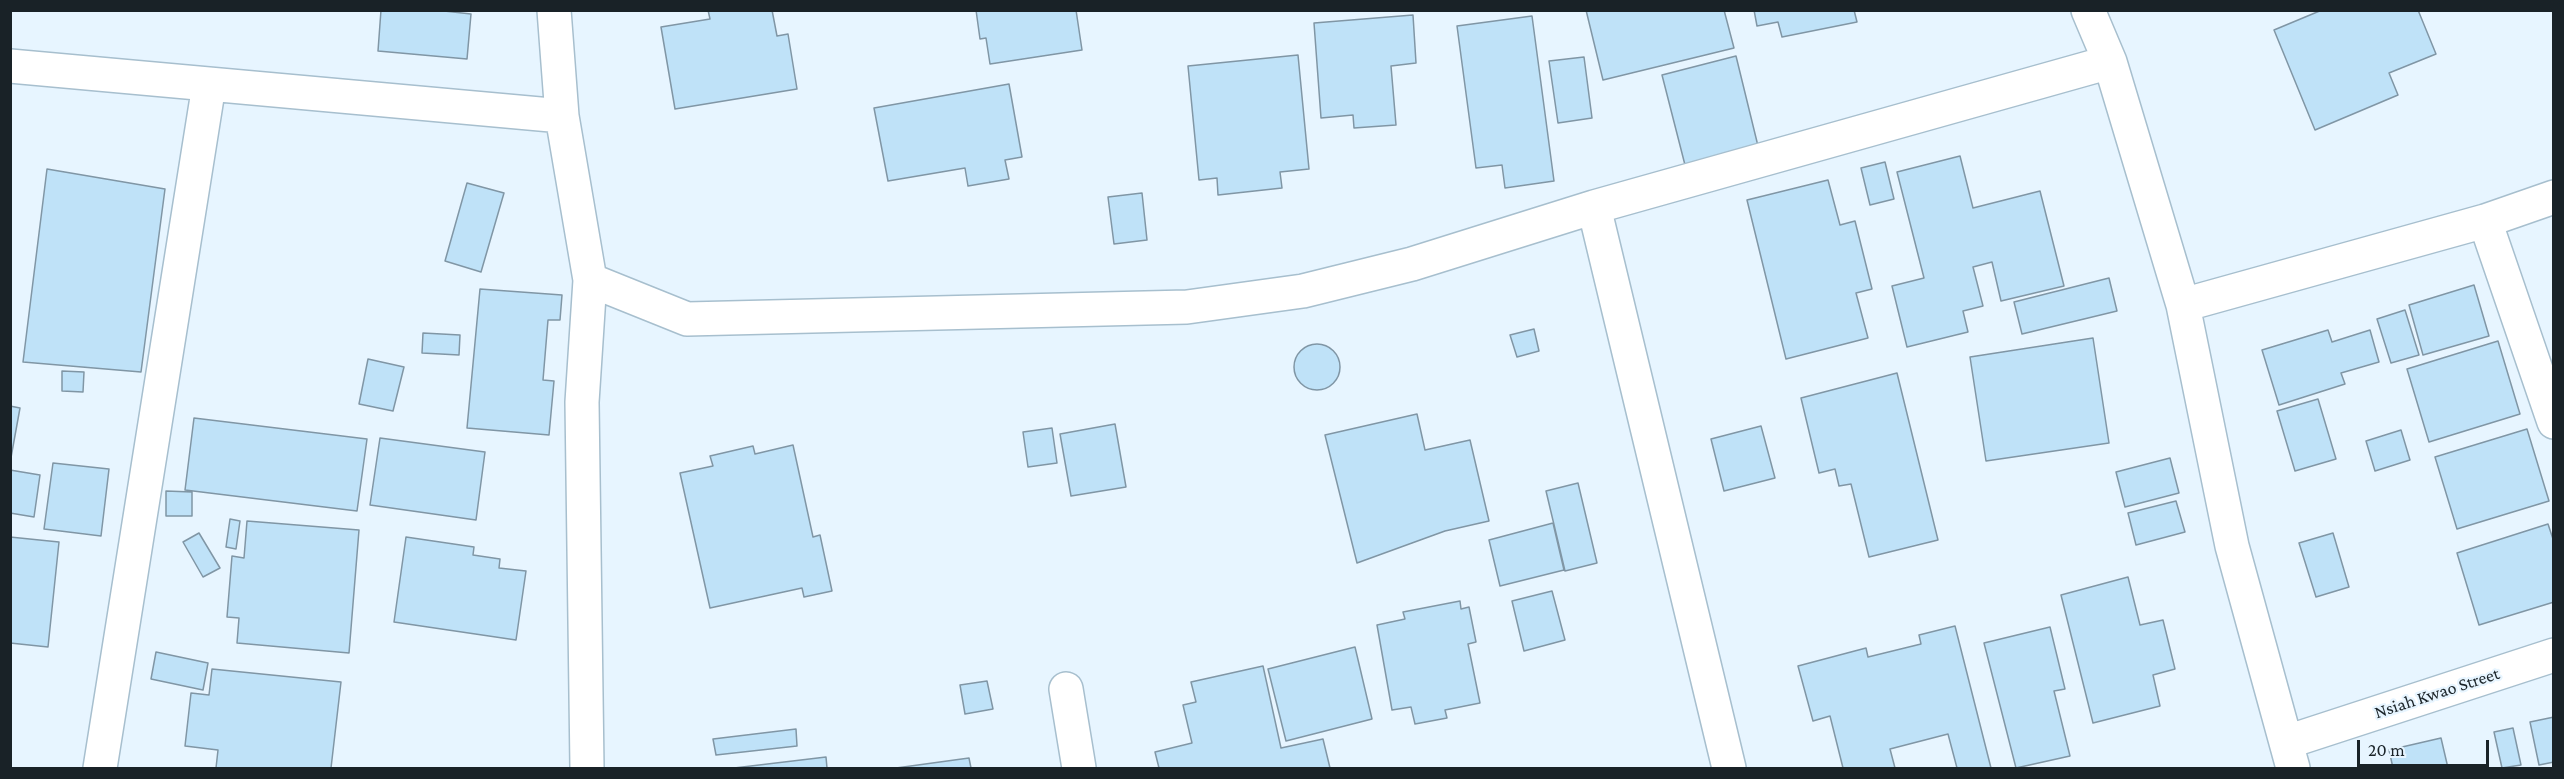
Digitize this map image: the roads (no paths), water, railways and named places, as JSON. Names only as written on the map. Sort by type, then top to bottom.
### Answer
[{"type":"street","points":[[554,10],[562,116],[590,280],[582,402],[587,768]]},
{"type":"street","points":[[2088,10],[2110,62],[2183,305],[2232,546],[2290,755]]},
{"type":"street","points":[[590,280],[687,319],[1187,307],[1303,291],[1390,269],[1594,207],[2110,62]]},
{"type":"street","points":[[10,66],[562,116]]},
{"type":"street","points":[[100,768],[209,85]]},
{"type":"street","points":[[2183,305],[2485,221],[2553,197]]},
{"type":"street","points":[[1594,207],[1729,768]]},
{"type":"street","points":[[2485,221],[2553,422]]},
{"type":"street","name":"Nsiah Kwao Street","points":[[2290,755],[2553,655]]},
{"type":"street","points":[[1066,689],[1079,768]]}]
